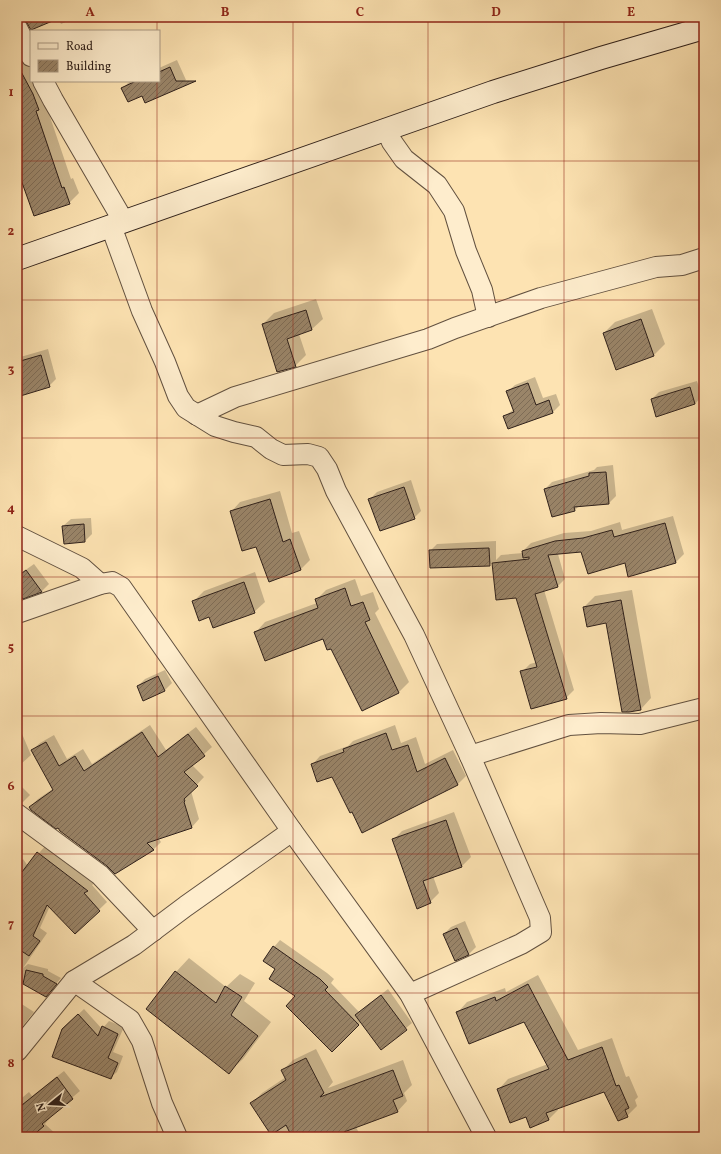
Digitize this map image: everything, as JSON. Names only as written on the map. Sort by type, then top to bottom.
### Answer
[{"type":"main road","points":[[17,259],[500,89],[704,28]]},
{"type":"street","points":[[17,28],[30,54]]},
{"type":"street","points":[[44,82],[117,224],[142,311],[165,362],[178,396],[186,408],[215,426],[256,437],[283,456],[308,454],[319,457],[327,469],[336,491],[414,635],[470,756],[540,918],[542,932],[521,944],[410,994]]},
{"type":"street","points":[[386,129],[392,142],[404,159],[437,185],[454,211],[466,251],[482,290],[488,317]]},
{"type":"street","points":[[197,415],[234,397],[428,339],[541,298],[656,267],[682,265],[704,258]]},
{"type":"street","points":[[17,536],[82,568],[100,584]]},
{"type":"street","points":[[17,613],[100,584],[112,582],[121,587],[292,831],[410,994],[486,1137]]},
{"type":"street","points":[[470,756],[569,725],[601,723],[640,724],[704,708]]},
{"type":"street","points":[[17,814],[100,875],[153,930]]},
{"type":"street","points":[[17,1051],[74,981],[134,945],[292,831]]},
{"type":"street","points":[[74,981],[130,1020],[142,1041],[162,1103],[177,1137]]},
{"type":"building","points":[[19,17],[62,17],[31,30],[24,19]]},
{"type":"building","points":[[17,64],[33,94],[39,110],[36,111],[62,188],[64,187],[70,204],[34,216],[20,177],[17,178]]},
{"type":"building","points":[[170,67],[176,81],[196,81],[145,103],[142,96],[128,102],[121,88],[134,82],[160,82],[160,72]]},
{"type":"building","points":[[306,310],[312,330],[287,339],[296,367],[277,372],[262,324]]},
{"type":"building","points":[[641,319],[654,356],[616,370],[603,333]]},
{"type":"building","points":[[41,355],[50,387],[17,397],[17,362]]},
{"type":"building","points":[[528,383],[536,405],[549,400],[553,413],[508,429],[503,416],[514,412],[506,391]]},
{"type":"building","points":[[690,387],[695,404],[656,417],[651,399]]},
{"type":"building","points":[[606,472],[609,504],[574,507],[575,511],[552,517],[544,489],[589,476],[589,473]]},
{"type":"building","points":[[404,487],[415,519],[380,531],[368,499]]},
{"type":"building","points":[[270,499],[283,542],[290,539],[301,570],[269,582],[256,547],[242,551],[230,511]]},
{"type":"building","points":[[665,523],[676,563],[628,577],[625,563],[588,574],[581,552],[548,555],[558,587],[535,594],[567,699],[531,709],[520,671],[537,667],[516,598],[496,600],[492,563],[529,559],[529,557],[523,558],[522,551],[555,541],[583,538],[612,530],[614,537]]},
{"type":"building","points":[[84,524],[85,542],[64,544],[62,526]]},
{"type":"building","points":[[489,548],[490,566],[430,568],[429,550]]},
{"type":"building","points":[[26,570],[42,592],[23,599],[17,591],[17,577]]},
{"type":"building","points":[[244,582],[255,613],[213,628],[209,617],[199,621],[192,601]]},
{"type":"building","points":[[345,588],[351,606],[363,602],[370,620],[365,622],[399,693],[362,711],[331,649],[327,650],[323,639],[265,661],[254,632],[318,608],[315,599]]},
{"type":"building","points":[[621,600],[641,710],[629,712],[622,712],[606,623],[587,627],[583,607]]},
{"type":"building","points":[[158,676],[165,691],[143,701],[137,686]]},
{"type":"building","points":[[142,732],[158,757],[188,734],[205,756],[184,772],[198,786],[184,799],[192,828],[147,843],[154,850],[115,874],[107,866],[58,828],[56,829],[31,810],[29,807],[53,790],[31,750],[46,742],[59,766],[75,756],[84,771]]},
{"type":"building","points":[[386,733],[392,750],[408,745],[417,772],[445,758],[458,785],[362,833],[332,777],[317,782],[311,764],[344,752],[343,749]]},
{"type":"building","points":[[446,820],[462,867],[423,881],[431,903],[417,909],[392,839]]},
{"type":"building","points":[[37,852],[88,891],[84,893],[100,911],[75,934],[47,905],[33,936],[40,941],[29,956],[17,948],[17,870],[22,872]]},
{"type":"building","points":[[457,928],[469,955],[455,961],[443,934]]},
{"type":"building","points":[[273,946],[320,979],[328,987],[325,990],[359,1025],[332,1052],[286,1006],[295,996],[269,979],[275,969],[263,961]]},
{"type":"building","points":[[26,970],[43,974],[43,976],[57,984],[46,997],[23,984]]},
{"type":"building","points":[[175,971],[216,1003],[225,986],[242,997],[231,1015],[258,1036],[229,1074],[146,1009]]},
{"type":"building","points":[[528,984],[568,1060],[602,1047],[616,1086],[619,1085],[629,1108],[625,1110],[628,1117],[618,1121],[604,1092],[546,1113],[549,1120],[530,1128],[526,1117],[510,1123],[497,1089],[549,1069],[524,1022],[469,1044],[456,1012],[495,997],[496,1001]]},
{"type":"building","points":[[381,995],[407,1030],[381,1050],[355,1015]]},
{"type":"building","points":[[78,1014],[98,1036],[102,1026],[118,1034],[108,1058],[118,1063],[111,1079],[52,1057],[62,1029]]},
{"type":"building","points":[[306,1058],[324,1093],[320,1097],[393,1070],[403,1096],[393,1100],[398,1112],[344,1132],[346,1137],[292,1137],[286,1125],[271,1135],[250,1103],[286,1080],[281,1070]]},
{"type":"building","points":[[57,1077],[73,1099],[42,1124],[44,1126],[31,1137],[17,1137],[17,1109]]}]
